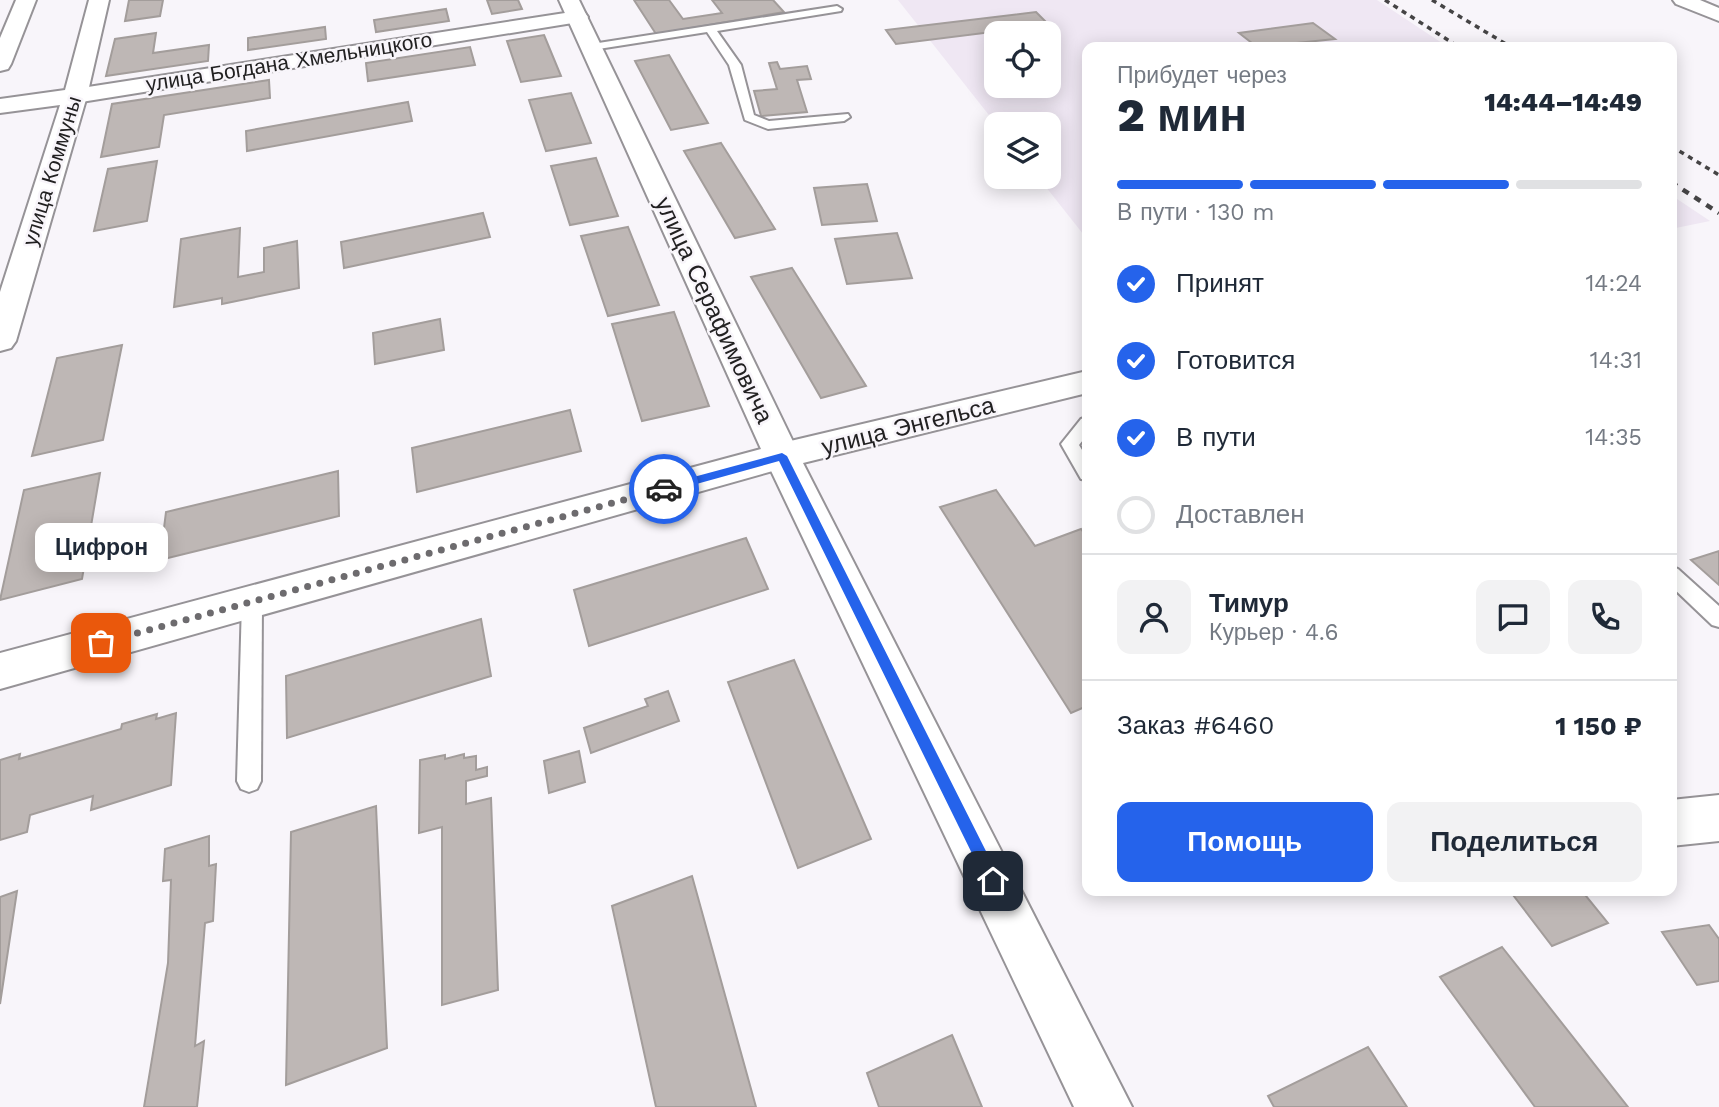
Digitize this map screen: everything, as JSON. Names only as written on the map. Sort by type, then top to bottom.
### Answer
[{"type":"street","points":[[0,64],[26,0]]},
{"type":"street","name":"улица Коммуны","points":[[0,341],[75,96],[99,0]]},
{"type":"street","points":[[1683,0],[1719,15]]},
{"type":"street","name":"улица Богдана Хмельницкого","points":[[0,106],[75,96],[574,9]]},
{"type":"street","name":"улица Серафимовича","points":[[574,9],[782,456],[1104,1107]]},
{"type":"street","name":"улица Энгельса","points":[[0,671],[782,456],[1082,385]]},
{"type":"street","points":[[1677,822],[1719,818]]},
{"type":"lane","points":[[592,47],[837,9]]},
{"type":"lane","points":[[710,29],[735,65],[749,117],[768,125],[844,117]]},
{"type":"lane","points":[[1082,430],[1070,444],[1082,465]]},
{"type":"lane","points":[[1677,580],[1719,619]]},
{"type":"lane","points":[[249,781],[251,602]]},
{"type":"shaded area","points":[[898,0],[1377,0],[1440,42],[1082,42],[1082,233],[1047,189],[1061,189],[1061,112],[987,112]]},
{"type":"shaded area","points":[[1677,199],[1710,221],[1677,228]]},
{"type":"building","points":[[129,0],[163,0],[160,16],[125,21]]},
{"type":"building","points":[[487,0],[518,0],[522,9],[492,14]]},
{"type":"building","points":[[634,0],[669,0],[683,19],[722,13],[712,0],[773,0],[784,12],[656,34]]},
{"type":"building","points":[[446,9],[449,21],[376,32],[374,20]]},
{"type":"building","points":[[1036,12],[1045,21],[984,21],[984,33],[896,44],[886,30]]},
{"type":"building","points":[[1313,23],[1335,39],[1251,42],[1239,33]]},
{"type":"building","points":[[325,27],[326,39],[248,50],[248,38]]},
{"type":"building","points":[[156,33],[153,53],[209,45],[208,61],[106,76],[115,39]]},
{"type":"building","points":[[544,35],[561,76],[521,82],[507,41]]},
{"type":"building","points":[[470,47],[475,65],[368,81],[366,63]]},
{"type":"building","points":[[669,55],[708,123],[671,130],[635,61]]},
{"type":"building","points":[[777,62],[780,69],[807,66],[811,79],[797,80],[807,112],[761,116],[754,91],[777,89],[769,63]]},
{"type":"building","points":[[269,80],[270,98],[164,115],[159,147],[101,157],[112,104]]},
{"type":"building","points":[[571,93],[591,143],[546,151],[529,100]]},
{"type":"building","points":[[408,102],[412,121],[247,151],[246,131]]},
{"type":"building","points":[[721,143],[775,229],[735,238],[684,151]]},
{"type":"building","points":[[596,158],[618,216],[570,225],[551,166]]},
{"type":"building","points":[[157,161],[147,221],[94,231],[108,169]]},
{"type":"building","points":[[867,184],[877,221],[822,225],[814,188]]},
{"type":"building","points":[[483,213],[490,237],[344,268],[341,242]]},
{"type":"building","points":[[628,227],[659,305],[608,316],[581,236]]},
{"type":"building","points":[[240,228],[238,277],[264,272],[264,248],[297,241],[299,288],[222,304],[222,298],[174,307],[181,239]]},
{"type":"building","points":[[897,233],[912,278],[847,284],[835,239]]},
{"type":"building","points":[[792,268],[866,386],[821,398],[751,277]]},
{"type":"building","points":[[674,312],[709,406],[642,421],[612,324]]},
{"type":"building","points":[[440,319],[444,350],[375,364],[373,333]]},
{"type":"building","points":[[122,345],[103,440],[32,456],[57,358]]},
{"type":"building","points":[[570,410],[581,451],[417,492],[412,448]]},
{"type":"building","points":[[338,471],[339,516],[160,560],[166,512]]},
{"type":"building","points":[[100,473],[82,579],[0,600],[24,490]]},
{"type":"building","points":[[996,490],[1035,546],[1082,530],[1082,708],[1071,713],[940,507]]},
{"type":"building","points":[[746,538],[768,589],[589,646],[574,590]]},
{"type":"building","points":[[1719,551],[1719,585],[1691,560]]},
{"type":"building","points":[[481,619],[491,676],[287,738],[286,676]]},
{"type":"building","points":[[794,660],[871,839],[798,868],[728,682]]},
{"type":"building","points":[[668,691],[679,721],[591,753],[584,728],[648,706],[645,699]]},
{"type":"building","points":[[176,713],[171,785],[91,810],[93,796],[30,815],[27,832],[0,840],[0,760],[20,754],[19,759],[121,729],[122,724],[157,714],[156,719]]},
{"type":"building","points":[[579,751],[585,782],[549,793],[544,761]]},
{"type":"building","points":[[464,754],[464,758],[476,756],[476,770],[487,767],[487,776],[466,781],[466,804],[491,798],[498,990],[442,1005],[442,827],[419,833],[420,760],[445,755],[445,759]]},
{"type":"building","points":[[376,806],[387,1048],[286,1085],[291,832]]},
{"type":"building","points":[[209,836],[209,866],[216,864],[213,921],[205,923],[195,1046],[204,1041],[197,1107],[144,1107],[168,963],[171,880],[163,881],[165,849]]},
{"type":"building","points":[[692,876],[756,1107],[656,1107],[612,906]]},
{"type":"building","points":[[17,891],[0,1004],[0,897]]},
{"type":"building","points":[[1514,896],[1586,896],[1608,923],[1552,946]]},
{"type":"building","points":[[1709,925],[1719,939],[1719,981],[1697,985],[1662,932]]},
{"type":"building","points":[[1502,947],[1628,1107],[1535,1107],[1440,977]]},
{"type":"building","points":[[952,1035],[982,1107],[879,1107],[867,1073]]},
{"type":"building","points":[[1368,1047],[1407,1107],[1274,1107],[1268,1096]]},
{"type":"railway","points":[[1385,0],[1451,42]]},
{"type":"railway","points":[[1432,0],[1503,42]]},
{"type":"railway","points":[[1677,150],[1719,175]]},
{"type":"railway","points":[[1677,186],[1719,213]]},
{"type":"way so far","points":[[101,643],[664,489]]},
{"type":"place","name":"Цифрон","points":[[101,643]]},
{"type":"route","points":[[664,489],[782,456],[993,881]]}]
